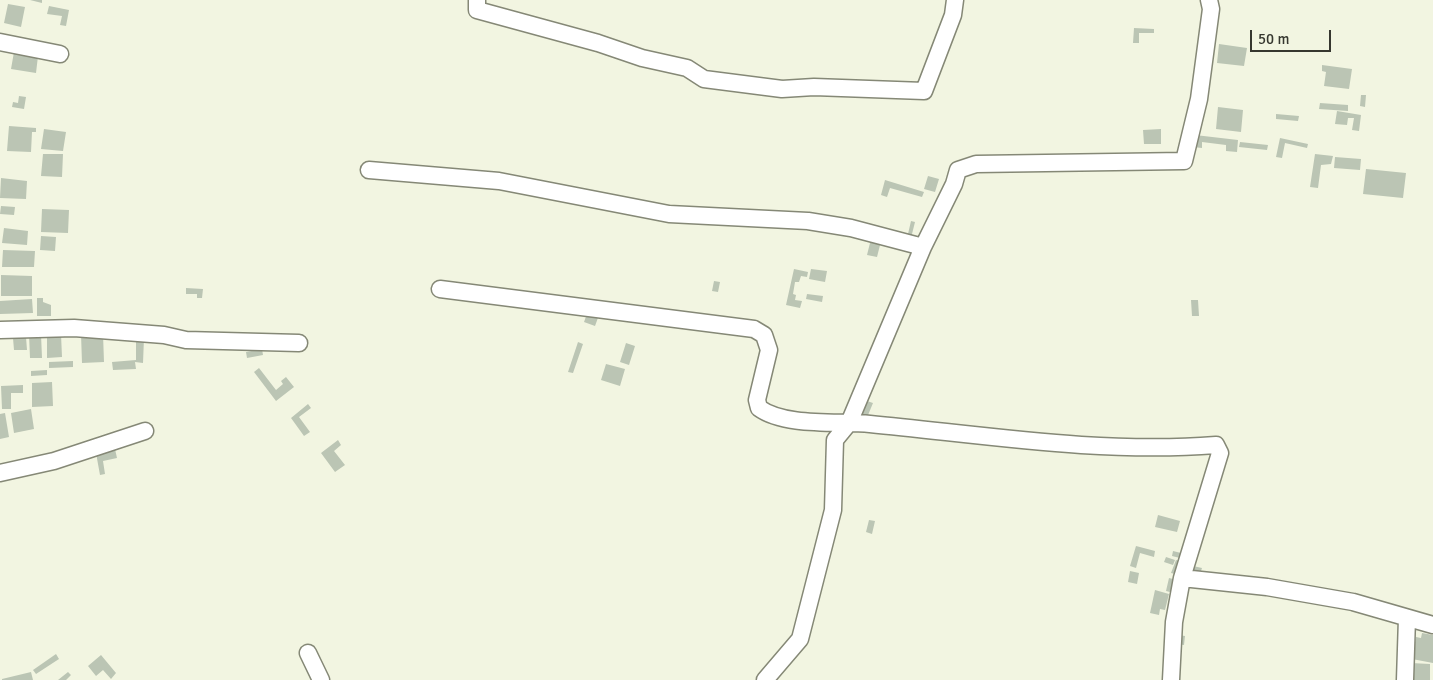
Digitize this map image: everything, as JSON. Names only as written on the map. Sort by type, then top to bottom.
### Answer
[{"type":"street","points":[[477,0],[477,10],[598,43],[642,58],[687,68],[704,79],[782,88],[814,87],[924,91],[953,16],[955,0]]},
{"type":"street","points":[[765,680],[800,639],[833,510],[834,440],[849,423],[923,247],[954,184],[958,170],[976,164],[1184,161],[1199,99],[1211,9],[1209,0]]},
{"type":"street","points":[[0,42],[60,54]]},
{"type":"street","points":[[369,170],[499,181],[669,214],[808,221],[851,228],[923,247]]},
{"type":"street","points":[[440,288],[754,329],[764,335],[769,350],[757,400],[758,408],[764,412],[805,422],[849,423],[1106,447],[1216,445],[1220,453],[1182,578],[1174,622],[1171,680]]},
{"type":"street","points":[[0,330],[74,328],[164,335],[186,340],[299,343]]},
{"type":"street","points":[[0,472],[54,461],[145,431]]},
{"type":"street","points":[[1182,578],[1267,587],[1353,602],[1433,625]]},
{"type":"street","points":[[1405,680],[1407,618]]},
{"type":"street","points":[[308,653],[321,680]]},
{"type":"building","points":[[30,0],[42,0],[42,3]]},
{"type":"building","points":[[8,4],[25,7],[21,27],[4,23]]},
{"type":"building","points":[[49,6],[69,10],[66,26],[60,25],[62,16],[47,14]]},
{"type":"building","points":[[1134,28],[1154,29],[1154,33],[1139,33],[1139,43],[1133,43]]},
{"type":"building","points":[[1219,44],[1247,48],[1244,66],[1217,63]]},
{"type":"building","points":[[14,52],[38,56],[36,73],[11,69]]},
{"type":"building","points":[[1322,65],[1352,69],[1349,89],[1324,86],[1326,72],[1322,71]]},
{"type":"building","points":[[1361,95],[1366,95],[1365,107],[1360,106]]},
{"type":"building","points":[[19,96],[26,97],[24,109],[12,107],[13,102],[18,103]]},
{"type":"building","points":[[1320,103],[1348,105],[1348,111],[1319,109]]},
{"type":"building","points":[[1218,107],[1243,110],[1241,132],[1216,129]]},
{"type":"building","points":[[1337,111],[1361,115],[1359,131],[1352,130],[1354,118],[1348,118],[1347,125],[1335,124]]},
{"type":"building","points":[[1276,114],[1299,116],[1298,121],[1276,119]]},
{"type":"building","points":[[9,126],[36,128],[36,132],[32,132],[31,152],[7,151]]},
{"type":"building","points":[[44,129],[66,132],[63,151],[41,149]]},
{"type":"building","points":[[1161,129],[1161,144],[1144,144],[1143,130]]},
{"type":"building","points":[[1195,135],[1238,140],[1237,152],[1226,151],[1226,145],[1202,142],[1202,148],[1193,147]]},
{"type":"building","points":[[1280,138],[1308,144],[1307,148],[1285,143],[1282,158],[1276,157]]},
{"type":"building","points":[[1240,142],[1268,145],[1267,150],[1239,147]]},
{"type":"building","points":[[43,154],[63,154],[62,177],[41,176]]},
{"type":"building","points":[[1315,154],[1333,156],[1331,164],[1321,165],[1318,188],[1310,187]]},
{"type":"building","points":[[1335,157],[1361,159],[1360,170],[1334,168]]},
{"type":"building","points":[[1366,169],[1406,173],[1403,198],[1363,194]]},
{"type":"building","points":[[928,176],[939,179],[935,192],[924,189]]},
{"type":"building","points":[[1,178],[27,181],[26,199],[0,198]]},
{"type":"building","points":[[885,180],[924,192],[922,197],[890,188],[887,197],[881,195]]},
{"type":"building","points":[[1,206],[15,207],[14,215],[0,214]]},
{"type":"building","points":[[42,209],[69,210],[68,233],[41,232]]},
{"type":"building","points":[[911,221],[915,222],[911,238],[896,235],[897,231],[908,234]]},
{"type":"building","points":[[4,228],[28,231],[27,245],[2,243]]},
{"type":"building","points":[[41,236],[56,237],[55,251],[40,250]]},
{"type":"building","points":[[871,239],[881,241],[877,257],[867,255]]},
{"type":"building","points":[[3,250],[35,251],[34,267],[2,267]]},
{"type":"building","points":[[794,269],[808,272],[807,277],[801,276],[799,282],[795,282],[793,294],[796,295],[795,300],[802,301],[800,308],[786,305]]},
{"type":"building","points":[[811,269],[827,271],[825,282],[809,279]]},
{"type":"building","points":[[1,275],[32,276],[32,296],[1,296]]},
{"type":"building","points":[[714,281],[720,282],[718,292],[712,291]]},
{"type":"building","points":[[186,288],[203,289],[202,298],[197,298],[197,294],[186,294]]},
{"type":"building","points":[[807,294],[823,296],[822,302],[806,299]]},
{"type":"building","points":[[37,298],[43,298],[43,302],[51,305],[51,316],[37,316]]},
{"type":"building","points":[[32,299],[33,313],[0,314],[0,301]]},
{"type":"building","points":[[1191,300],[1198,300],[1199,316],[1192,316]]},
{"type":"building","points":[[588,311],[599,315],[595,326],[584,322]]},
{"type":"building","points":[[29,334],[41,334],[42,358],[30,358]]},
{"type":"building","points":[[61,334],[62,357],[47,358],[47,335]]},
{"type":"building","points":[[81,334],[103,334],[104,362],[82,363]]},
{"type":"building","points":[[26,337],[27,350],[14,350],[13,338]]},
{"type":"building","points":[[136,338],[144,338],[143,363],[135,362],[136,369],[113,370],[112,362],[136,360]]},
{"type":"building","points":[[578,342],[583,344],[573,373],[568,372]]},
{"type":"building","points":[[626,343],[635,346],[629,365],[620,362]]},
{"type":"building","points":[[262,349],[263,355],[247,358],[246,352]]},
{"type":"building","points":[[73,361],[73,367],[49,368],[49,362]]},
{"type":"building","points":[[606,364],[625,369],[620,386],[601,380]]},
{"type":"building","points":[[259,368],[276,390],[283,384],[281,381],[286,377],[294,387],[276,401],[254,372]]},
{"type":"building","points":[[47,370],[47,375],[31,376],[31,371]]},
{"type":"building","points":[[52,382],[53,406],[32,407],[32,383]]},
{"type":"building","points":[[23,385],[23,393],[11,393],[11,409],[2,409],[1,386]]},
{"type":"building","points":[[864,400],[873,403],[866,420],[858,417]]},
{"type":"building","points":[[308,404],[311,408],[299,417],[310,432],[304,436],[291,418]]},
{"type":"building","points":[[31,409],[34,429],[14,433],[11,413]]},
{"type":"building","points":[[5,413],[9,437],[0,439],[0,414]]},
{"type":"building","points":[[338,440],[341,445],[334,451],[345,465],[335,472],[321,453]]},
{"type":"building","points":[[115,449],[117,458],[103,461],[105,474],[100,475],[96,453]]},
{"type":"building","points":[[1158,515],[1180,521],[1177,532],[1155,527]]},
{"type":"building","points":[[869,520],[875,521],[872,534],[866,532]]},
{"type":"building","points":[[1136,546],[1155,551],[1154,557],[1140,553],[1136,568],[1130,566]]},
{"type":"building","points":[[1181,548],[1186,549],[1184,559],[1172,556],[1173,551],[1181,553]]},
{"type":"building","points":[[1166,557],[1175,560],[1173,565],[1164,562]]},
{"type":"building","points":[[1176,560],[1183,562],[1179,575],[1171,573]]},
{"type":"building","points":[[1193,566],[1202,568],[1200,574],[1191,572]]},
{"type":"building","points":[[1130,571],[1139,573],[1137,584],[1128,582]]},
{"type":"building","points":[[1169,578],[1177,580],[1174,593],[1166,591]]},
{"type":"building","points":[[1155,590],[1169,594],[1165,610],[1160,609],[1159,615],[1150,613]]},
{"type":"building","points":[[1422,633],[1433,635],[1433,663],[1412,659],[1416,637],[1421,638]]},
{"type":"building","points":[[1178,635],[1185,636],[1184,645],[1177,644]]},
{"type":"building","points":[[56,654],[59,659],[36,674],[33,670]]},
{"type":"building","points":[[101,655],[116,673],[111,679],[103,670],[96,676],[88,666]]},
{"type":"building","points":[[1411,663],[1430,664],[1430,680],[1411,680]]},
{"type":"building","points":[[31,672],[33,680],[2,680],[2,679]]},
{"type":"building","points":[[68,672],[71,675],[66,680],[58,680]]}]
